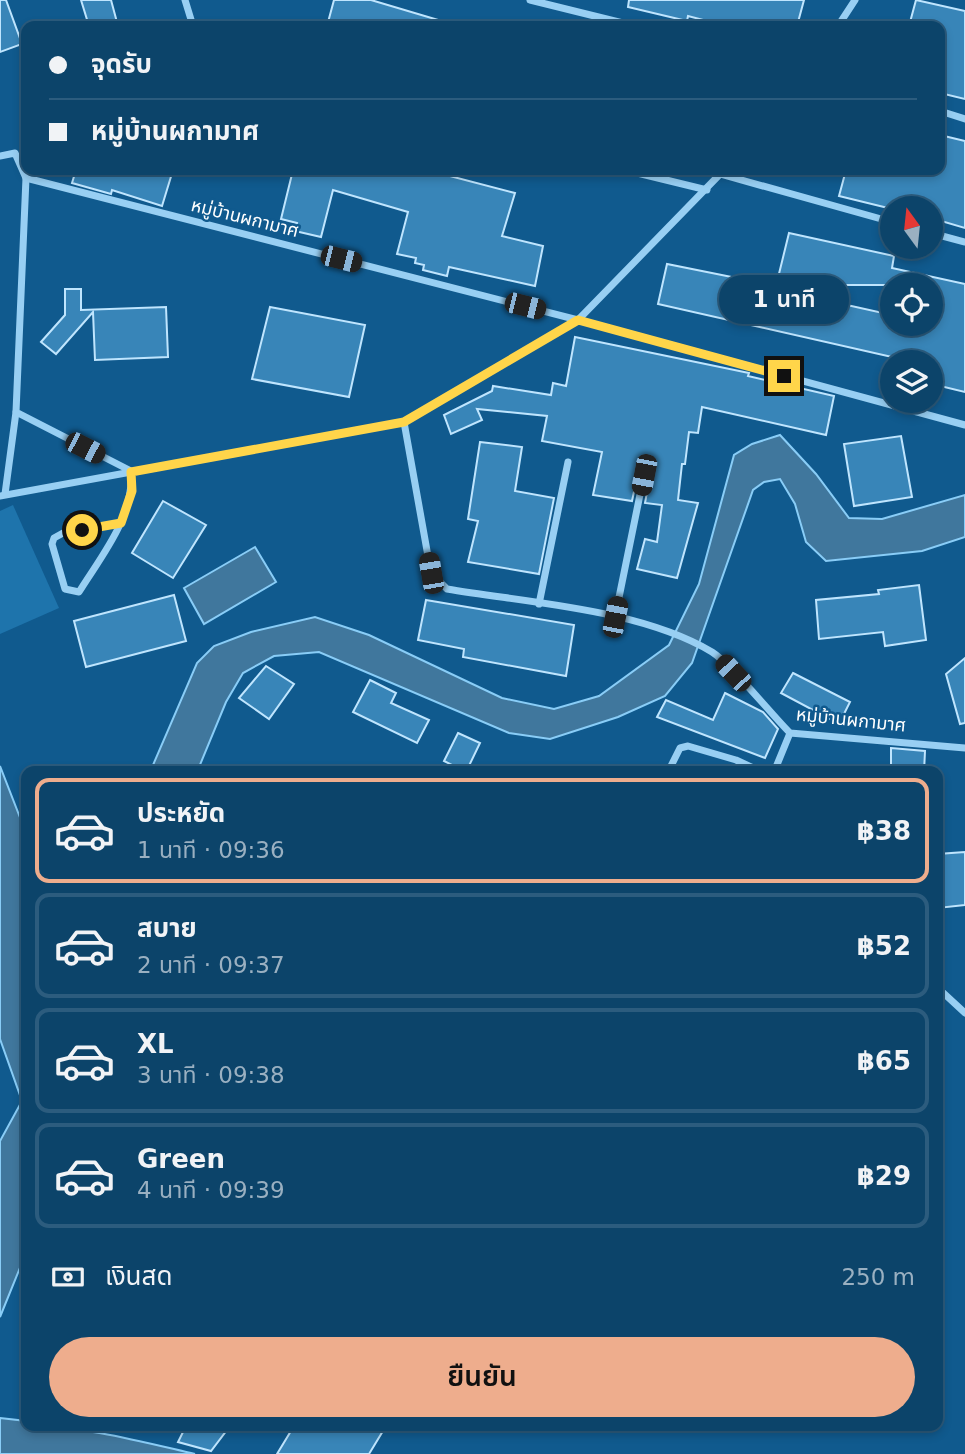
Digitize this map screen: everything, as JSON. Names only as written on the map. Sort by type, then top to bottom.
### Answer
[{"type":"street","points":[[185,0],[191,21]]},
{"type":"street","points":[[530,0],[615,21]]},
{"type":"street","points":[[841,21],[855,0]]},
{"type":"street","points":[[945,113],[965,119]]},
{"type":"street","points":[[0,156],[15,153],[21,167]]},
{"type":"street","points":[[25,175],[16,412],[3,495],[404,422],[578,320],[720,175]]},
{"type":"street","points":[[646,175],[707,190]]},
{"type":"street","points":[[732,175],[880,218]]},
{"type":"street","name":"หมู่บ้านผกามาศ","points":[[26,178],[578,320],[965,425]]},
{"type":"street","points":[[943,236],[965,242]]},
{"type":"street","points":[[16,412],[131,472]]},
{"type":"street","name":"หมู่บ้านผกามาศ","points":[[404,422],[433,576],[447,589],[615,617],[657,627],[713,653],[790,733],[965,748]]},
{"type":"street","points":[[540,604],[568,462]]},
{"type":"street","points":[[121,523],[63,533],[54,538],[52,544],[65,589],[79,592],[121,523],[132,491],[131,472]]},
{"type":"street","points":[[615,617],[644,475]]},
{"type":"street","points":[[776,766],[790,733]]},
{"type":"street","points":[[671,766],[680,748],[688,746],[749,766]]},
{"type":"street","points":[[943,993],[965,1013]]},
{"type":"shaded area","points":[[780,435],[816,474],[849,518],[882,519],[965,495],[965,537],[922,551],[826,561],[806,542],[795,504],[780,479],[764,482],[753,490],[692,663],[665,696],[618,717],[550,739],[509,733],[319,652],[274,656],[243,673],[226,702],[199,766],[153,766],[197,663],[214,646],[251,632],[315,617],[369,635],[502,698],[554,709],[599,696],[669,645],[699,584],[734,455],[752,444]]},
{"type":"shaded area","points":[[13,505],[59,608],[0,634],[0,511]]},
{"type":"shaded area","points":[[255,547],[276,582],[204,624],[184,588]]},
{"type":"shaded area","points":[[0,766],[21,820],[21,1098],[0,1039]]},
{"type":"shaded area","points":[[21,1103],[21,1265],[0,1317],[0,1141]]},
{"type":"shaded area","points":[[0,1418],[21,1420],[21,1431],[83,1431],[195,1454],[0,1454]]},
{"type":"building","points":[[0,0],[6,0],[21,44],[0,52]]},
{"type":"building","points":[[81,0],[111,0],[117,21],[87,21]]},
{"type":"building","points":[[334,0],[371,0],[442,21],[328,21]]},
{"type":"building","points":[[629,0],[804,0],[798,21],[707,21],[688,16],[687,21],[628,7]]},
{"type":"building","points":[[916,0],[965,11],[965,99],[945,94],[945,21],[910,21]]},
{"type":"building","points":[[945,136],[965,141],[965,228],[943,222],[943,196],[880,196],[880,206],[839,196],[845,175],[945,175]]},
{"type":"building","points":[[74,175],[171,175],[162,206],[112,190],[111,194],[72,183]]},
{"type":"building","points":[[292,175],[446,175],[515,193],[502,236],[543,246],[535,286],[449,267],[447,276],[423,270],[424,265],[415,263],[416,258],[397,254],[408,212],[333,190],[321,237],[295,231],[297,223],[281,219]]},
{"type":"building","points":[[789,233],[880,253],[880,259],[894,259],[892,268],[915,273],[880,273],[880,285],[793,285],[793,293],[880,312],[880,336],[943,336],[943,279],[965,284],[965,392],[943,387],[943,350],[880,350],[880,354],[658,304],[667,264],[776,286]]},
{"type":"building","points":[[65,289],[81,289],[81,310],[166,307],[168,357],[95,360],[93,312],[56,354],[41,342],[65,315]]},
{"type":"building","points":[[270,307],[365,325],[349,397],[252,379]]},
{"type":"building","points":[[575,337],[749,373],[748,376],[834,396],[826,435],[702,407],[698,433],[689,432],[685,464],[682,464],[678,500],[698,503],[677,578],[637,569],[645,539],[657,542],[662,505],[645,503],[650,476],[648,470],[638,473],[632,501],[593,495],[602,452],[542,441],[547,416],[477,409],[482,420],[451,434],[444,415],[492,391],[493,386],[551,395],[553,383],[566,386]]},
{"type":"building","points":[[901,436],[912,497],[854,506],[844,444]]},
{"type":"building","points":[[480,442],[522,447],[515,491],[554,498],[539,574],[468,562],[478,521],[468,519]]},
{"type":"building","points":[[163,501],[206,525],[173,578],[132,553]]},
{"type":"building","points":[[919,585],[926,640],[885,646],[883,632],[819,639],[816,600],[879,594],[878,590]]},
{"type":"building","points":[[174,595],[186,641],[86,667],[74,621]]},
{"type":"building","points":[[426,600],[574,625],[566,676],[463,657],[464,649],[418,640]]},
{"type":"building","points":[[965,658],[965,723],[960,724],[946,674]]},
{"type":"building","points":[[266,666],[294,684],[269,719],[239,698]]},
{"type":"building","points":[[793,673],[850,702],[839,724],[781,693]]},
{"type":"building","points":[[370,680],[396,693],[391,703],[429,720],[417,743],[353,712]]},
{"type":"building","points":[[725,693],[763,712],[778,729],[765,758],[657,717],[666,700],[713,720]]},
{"type":"building","points":[[458,733],[480,743],[469,766],[454,766],[444,761]]},
{"type":"building","points":[[891,748],[925,751],[924,766],[891,766]]},
{"type":"building","points":[[965,852],[965,905],[943,907],[943,854]]},
{"type":"building","points":[[184,1431],[226,1431],[211,1451],[178,1442]]},
{"type":"building","points":[[291,1431],[383,1431],[369,1454],[277,1454]]},
{"type":"route","points":[[82,530],[121,523],[132,491],[131,472],[404,422],[578,320],[784,376]]}]
